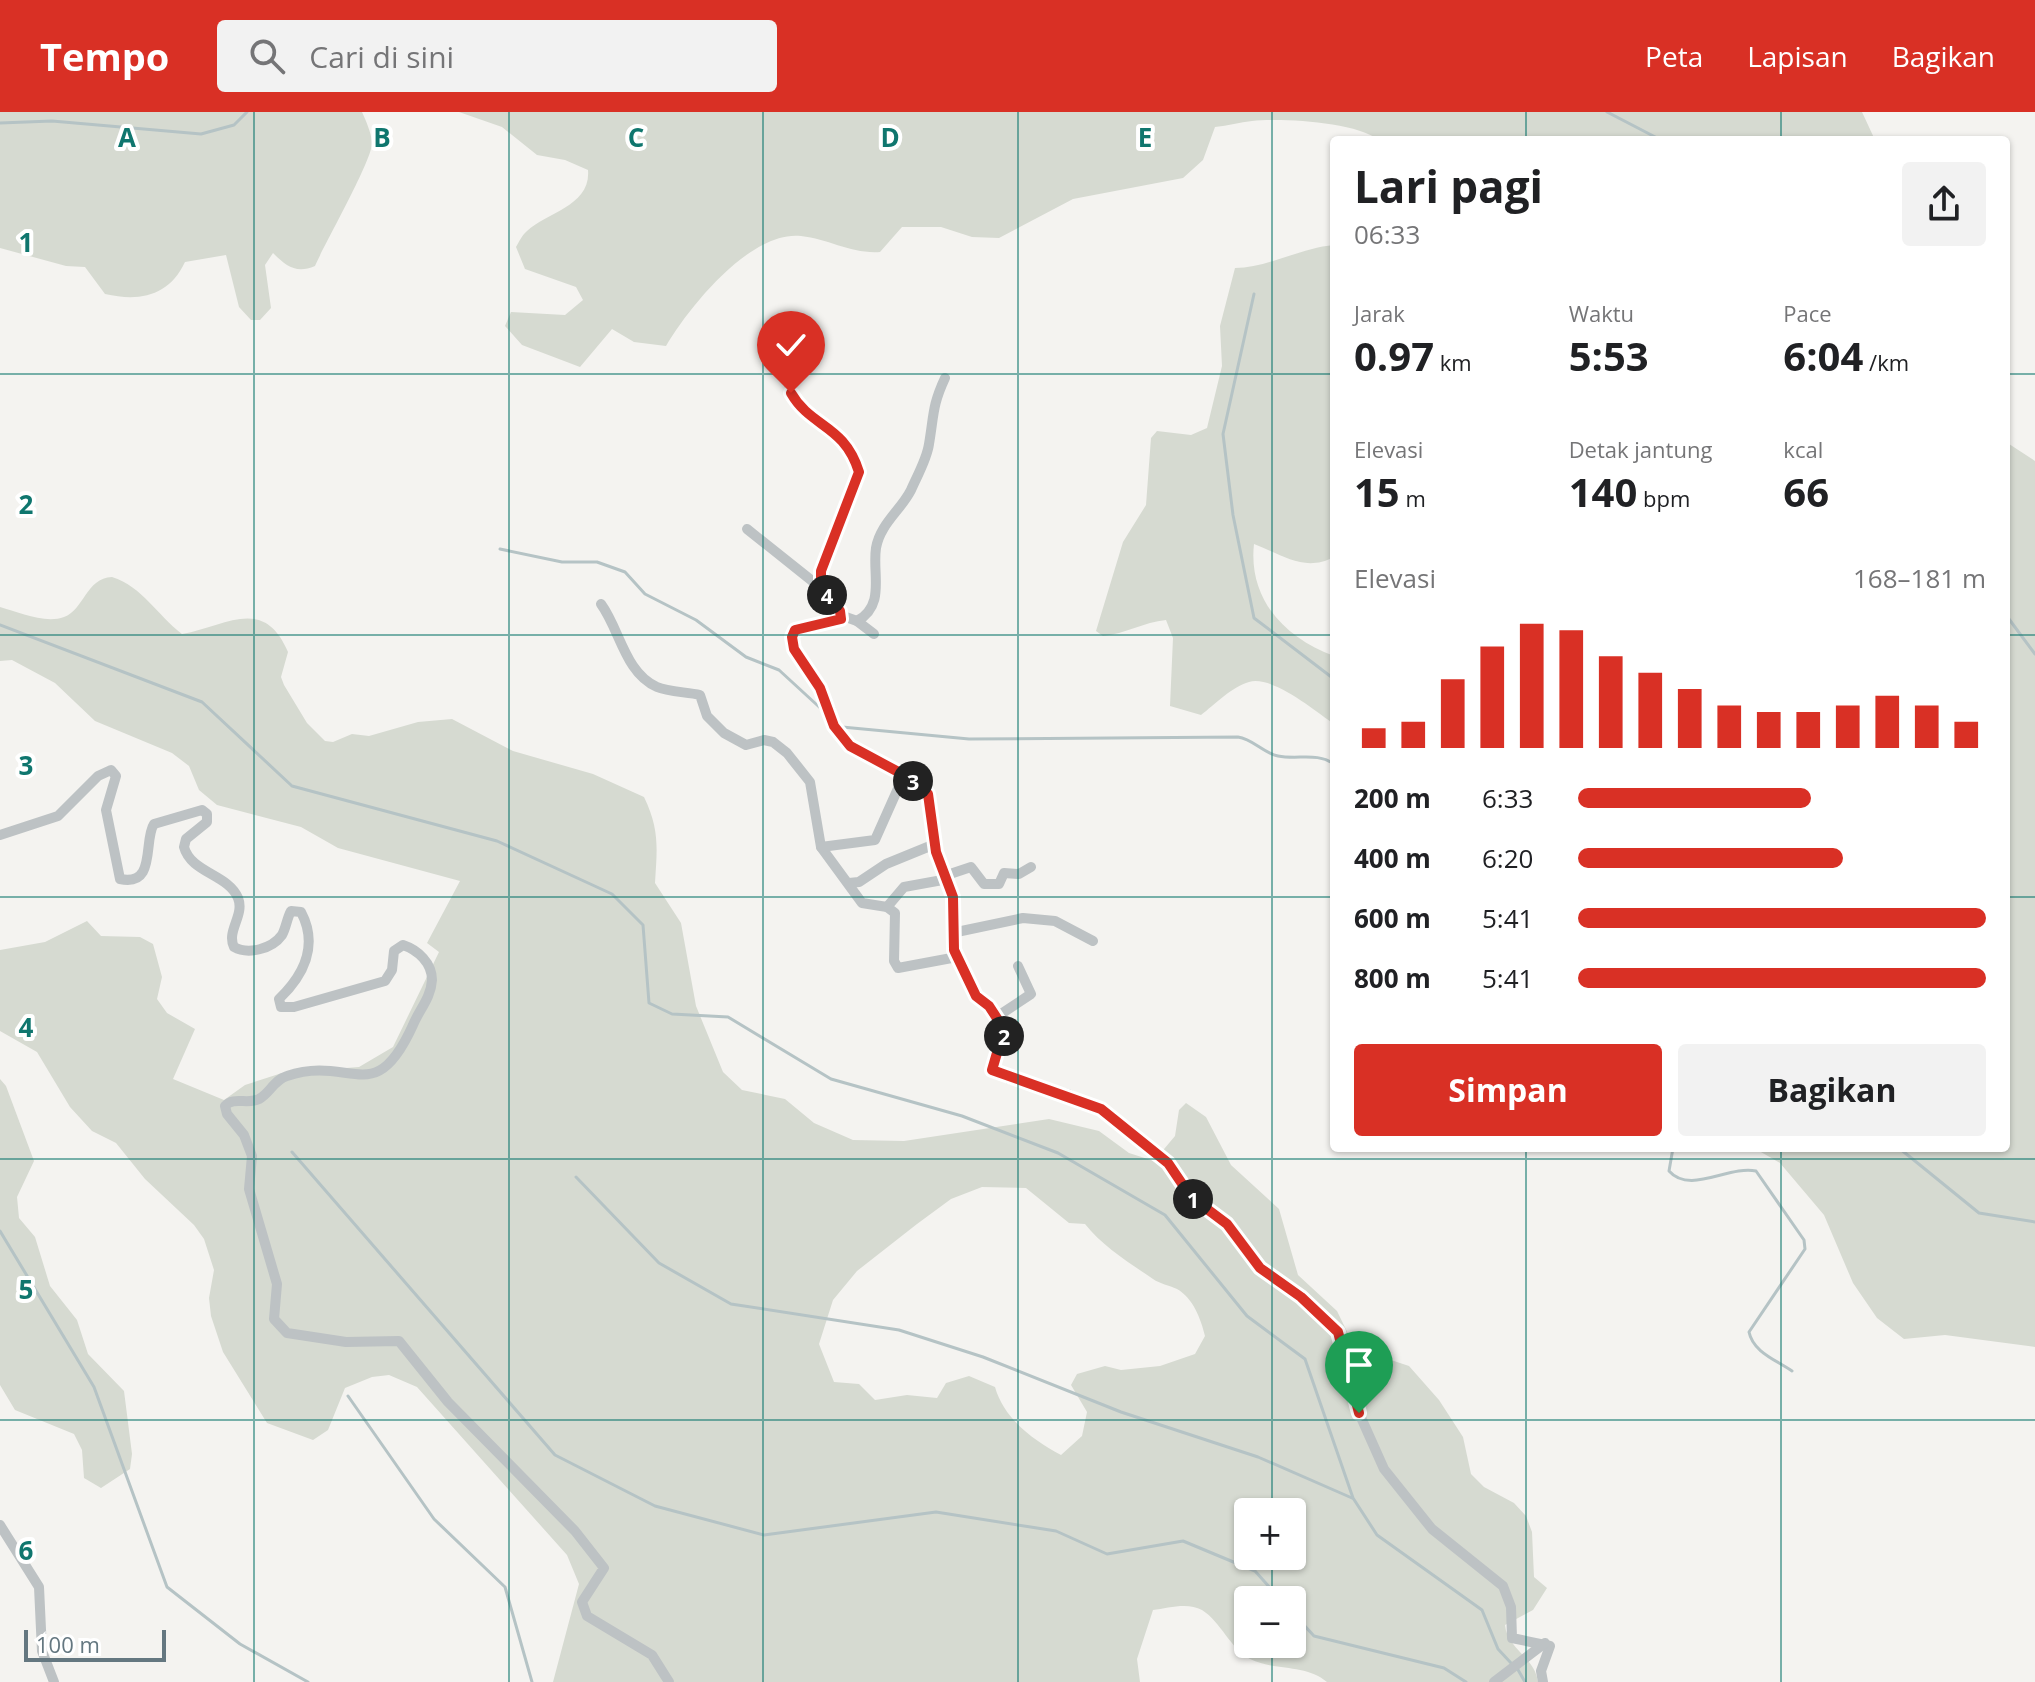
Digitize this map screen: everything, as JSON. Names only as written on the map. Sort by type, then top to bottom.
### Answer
[{"type":"street","points":[[810,346],[789,384],[791,393],[802,407],[844,439],[859,472],[821,571],[821,588]]},
{"type":"street","points":[[857,621],[871,610],[878,581],[876,557],[880,535],[909,493],[926,455],[933,401],[945,378]]},
{"type":"street","points":[[747,529],[821,588],[843,616],[857,621],[874,634]]},
{"type":"street","points":[[601,604],[616,627],[625,655],[644,677],[658,688],[700,695],[716,727],[741,743],[773,742],[800,767],[814,793],[821,847],[862,903],[887,907],[895,913],[894,961],[898,968],[957,957]]},
{"type":"street","points":[[843,616],[837,621],[795,630],[792,637],[800,660],[831,710],[834,726],[860,754],[904,775],[928,794],[935,844],[953,897],[952,933],[957,957],[976,996],[998,1016],[1004,1034],[992,1070],[1009,1079],[1068,1094],[1120,1122],[1168,1163],[1191,1197],[1227,1224],[1260,1268],[1301,1297],[1338,1332],[1359,1413],[1384,1469],[1432,1529],[1503,1586],[1511,1607],[1512,1638],[1545,1643],[1550,1649],[1541,1671],[1543,1682]]},
{"type":"street","points":[[0,835],[58,816],[98,776],[111,770],[115,781],[106,810],[120,879],[135,878],[143,871],[154,824],[202,810],[207,814],[207,822],[186,839],[184,847],[189,859],[229,886],[238,899],[239,911],[231,940],[234,947],[250,950],[272,944],[282,934],[291,911],[301,912],[306,923],[307,960],[294,986],[279,999],[281,1007],[294,1007],[385,981],[392,970],[394,951],[403,945],[427,962],[432,978],[426,1002],[389,1066],[379,1073],[366,1076],[328,1070],[286,1076],[259,1099],[231,1101],[225,1106],[227,1114],[244,1135],[252,1156],[249,1189],[277,1284],[274,1319],[287,1333],[346,1342],[386,1339],[399,1341],[409,1348],[448,1402],[575,1531],[604,1568],[582,1602],[587,1616],[652,1655],[669,1682]]},
{"type":"street","points":[[821,847],[875,840],[904,775]]},
{"type":"street","points":[[849,883],[859,882],[886,864],[935,844]]},
{"type":"street","points":[[887,907],[904,887],[947,877],[971,867],[984,884],[999,884],[1004,873],[1019,874],[1031,867]]},
{"type":"street","points":[[952,933],[1023,918],[1055,921],[1093,941]]},
{"type":"street","points":[[998,1016],[1031,994],[1020,977],[1018,966]]},
{"type":"street","points":[[0,1525],[39,1587],[42,1651],[54,1682]]},
{"type":"street","points":[[1494,1682],[1545,1643]]},
{"type":"shaded area","points":[[0,112],[362,112],[372,142],[357,182],[315,266],[302,269],[292,267],[273,253],[265,265],[271,308],[260,320],[251,320],[239,307],[226,255],[185,262],[162,289],[152,294],[130,297],[105,294],[85,267],[66,266],[0,248]]},
{"type":"shaded area","points":[[459,112],[1862,112],[1873,136],[1372,136],[1336,125],[1282,120],[1215,127],[1203,160],[1183,178],[1073,199],[999,238],[972,237],[941,227],[902,227],[880,252],[869,252],[801,236],[782,237],[762,245],[723,274],[666,346],[634,342],[612,329],[580,367],[522,345],[505,326],[511,312],[565,315],[583,300],[576,287],[525,269],[516,247],[535,224],[566,207],[583,192],[588,170],[565,160],[537,155],[502,127]]},
{"type":"shaded area","points":[[1330,246],[1330,558],[1303,563],[1254,544],[1254,564],[1263,598],[1273,614],[1300,638],[1330,654],[1330,721],[1281,689],[1258,681],[1237,687],[1201,715],[1170,706],[1173,638],[1166,620],[1111,635],[1103,636],[1096,631],[1123,542],[1146,505],[1151,438],[1157,431],[1191,435],[1207,428],[1222,366],[1220,326],[1235,268],[1259,265]]},
{"type":"shaded area","points":[[2010,445],[2035,461],[2035,1347],[1945,1335],[1904,1339],[1877,1318],[1853,1283],[1824,1215],[1780,1163],[1761,1152],[2010,1152]]},
{"type":"shaded area","points":[[112,577],[132,587],[182,634],[242,619],[256,619],[268,624],[288,652],[281,677],[284,685],[307,723],[325,741],[333,742],[352,734],[369,736],[418,722],[452,719],[513,751],[593,774],[644,797],[655,830],[655,883],[681,923],[696,1006],[723,1072],[742,1090],[785,1099],[814,1123],[853,1140],[904,1141],[1049,1119],[1099,1131],[1129,1153],[1154,1161],[1175,1136],[1179,1110],[1186,1103],[1206,1117],[1231,1165],[1279,1209],[1298,1275],[1337,1311],[1355,1348],[1409,1366],[1439,1400],[1463,1437],[1471,1474],[1484,1487],[1514,1503],[1526,1516],[1532,1532],[1534,1577],[1547,1588],[1533,1610],[1505,1625],[1511,1641],[1532,1666],[1538,1682],[1327,1682],[1309,1672],[1259,1663],[1249,1658],[1306,1658],[1306,1586],[1234,1586],[1234,1644],[1202,1610],[1184,1606],[1153,1610],[1137,1659],[1140,1682],[553,1682],[579,1584],[567,1555],[417,1387],[389,1375],[372,1377],[345,1388],[328,1430],[313,1440],[267,1423],[223,1352],[211,1316],[209,1298],[214,1270],[204,1239],[194,1225],[145,1179],[116,1143],[92,1131],[70,1107],[37,1052],[0,1031],[0,950],[45,942],[87,921],[101,936],[140,937],[153,944],[162,977],[157,999],[167,1013],[195,1029],[173,1079],[224,1100],[245,1085],[282,1073],[359,1067],[393,1047],[439,952],[427,943],[460,881],[338,848],[301,827],[217,805],[199,790],[189,766],[172,753],[95,721],[55,683],[12,660],[0,661],[0,607],[40,618],[57,619],[71,613],[96,583]],"holes":[[[982,1187],[1026,1188],[1069,1223],[1085,1224],[1126,1261],[1156,1281],[1183,1293],[1196,1310],[1205,1336],[1195,1354],[1160,1366],[1121,1370],[1105,1366],[1077,1374],[1071,1385],[1087,1412],[1082,1436],[1061,1455],[1040,1443],[1012,1419],[995,1387],[969,1376],[946,1383],[937,1398],[907,1395],[875,1400],[859,1384],[834,1382],[819,1344],[833,1300],[857,1271],[951,1199]]]},
{"type":"shaded area","points":[[0,1079],[6,1086],[34,1161],[17,1197],[19,1218],[35,1237],[50,1286],[77,1320],[88,1354],[124,1391],[132,1454],[130,1469],[101,1488],[84,1478],[82,1450],[74,1434],[15,1410],[0,1385]]},
{"type":"waterway","points":[[0,123],[52,121],[201,134],[234,125],[247,112]]},
{"type":"waterway","points":[[1607,112],[1653,136]]},
{"type":"waterway","points":[[1254,294],[1223,434],[1233,515],[1254,618],[1330,676]]},
{"type":"waterway","points":[[500,549],[562,562],[597,562],[625,572],[645,594],[696,620],[746,657],[779,670],[829,716]]},
{"type":"waterway","points":[[2010,620],[2035,654]]},
{"type":"waterway","points":[[0,625],[202,702],[292,786],[497,841],[612,894],[643,925],[649,1003],[672,1014],[728,1017],[831,1079],[962,1116],[1058,1153],[1165,1215],[1247,1316],[1305,1359],[1353,1498],[1377,1535],[1482,1610],[1498,1649],[1511,1663]]},
{"type":"waterway","points":[[838,723],[842,727],[969,739],[1238,737],[1278,756],[1314,757],[1330,761]]},
{"type":"waterway","points":[[292,1152],[555,1455],[655,1506],[764,1535],[936,1512],[1056,1531],[1107,1554],[1183,1541],[1255,1571],[1268,1586]]},
{"type":"waterway","points":[[1672,1152],[1669,1171],[1678,1178],[1699,1180],[1745,1170],[1756,1171],[1804,1240],[1805,1249],[1749,1332],[1760,1350],[1792,1371]]},
{"type":"waterway","points":[[1904,1152],[1979,1213],[2035,1222]]},
{"type":"waterway","points":[[576,1177],[659,1263],[731,1304],[899,1330],[983,1357],[1121,1412],[1258,1457],[1352,1498]]},
{"type":"waterway","points":[[0,1231],[94,1387],[167,1587],[240,1644],[308,1682]]},
{"type":"waterway","points":[[348,1396],[434,1519],[505,1587],[532,1682]]},
{"type":"waterway","points":[[1306,1627],[1314,1636],[1444,1668],[1466,1682]]},
{"type":"waterway","points":[[1517,1668],[1525,1682]]},
{"type":"route","points":[[791,393],[802,407],[844,439],[854,455],[859,472],[821,571],[821,588],[843,616],[837,621],[795,630],[792,637],[794,649],[820,688],[831,710],[834,726],[850,746],[917,783],[928,794],[936,852],[953,897],[951,919],[954,950],[972,982],[976,996],[998,1016],[1004,1029],[992,1070],[1009,1079],[1068,1094],[1101,1109],[1168,1163],[1191,1197],[1227,1224],[1260,1268],[1301,1297],[1338,1332],[1359,1413]]}]
